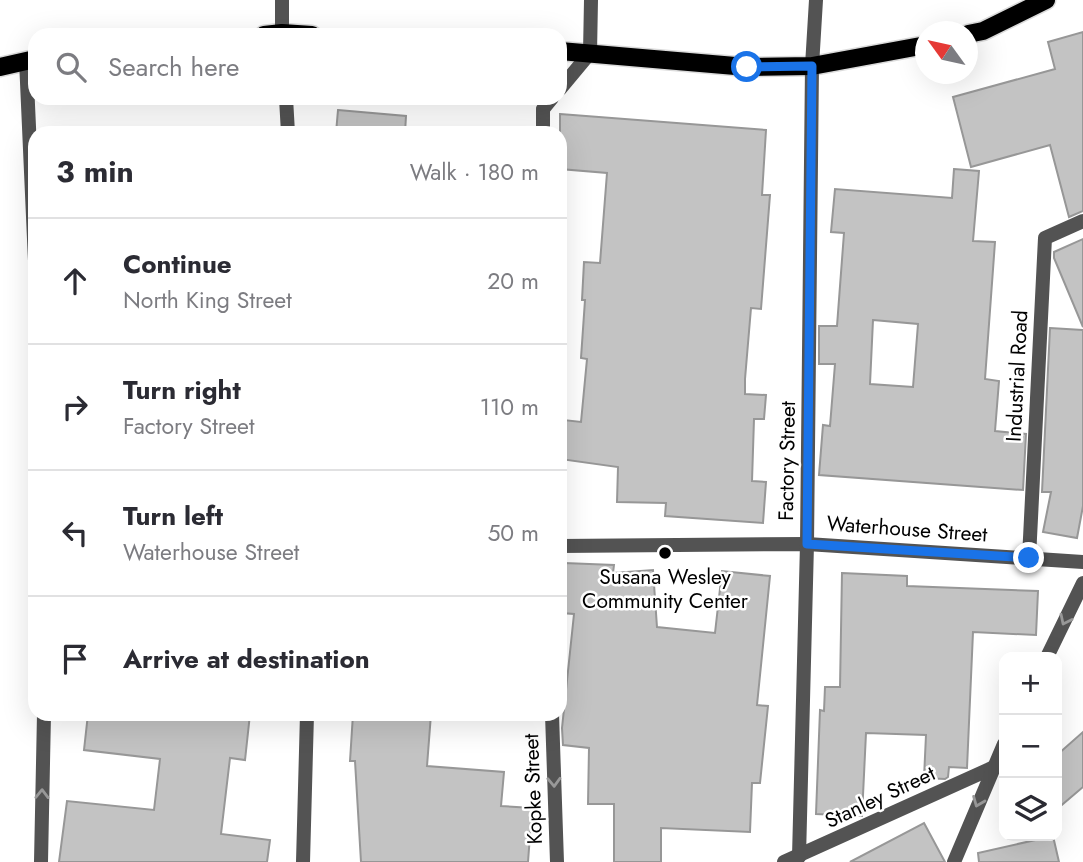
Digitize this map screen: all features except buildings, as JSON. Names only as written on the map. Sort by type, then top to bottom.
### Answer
[{"type":"main road","points":[[978,32],[1046,0]]},
{"type":"main road","points":[[567,51],[747,67],[812,66],[915,47]]},
{"type":"main road","points":[[0,67],[28,60]]},
{"type":"street","points":[[277,28],[282,0]]},
{"type":"street","points":[[567,81],[590,53],[591,0]]},
{"type":"street","name":"Factory Street","points":[[799,857],[807,544],[812,66],[816,0]]},
{"type":"street","points":[[31,105],[32,126]]},
{"type":"street","points":[[286,105],[288,126]]},
{"type":"street","points":[[543,126],[543,109],[546,105]]},
{"type":"street","name":"Industrial Road","points":[[1029,558],[1045,238],[1083,221]]},
{"type":"street","name":"Waterhouse Street","points":[[567,545],[807,544],[1083,562]]},
{"type":"street","points":[[1049,652],[1083,583]]},
{"type":"street","points":[[41,862],[44,721]]},
{"type":"street","points":[[303,862],[307,721]]},
{"type":"street","name":"Kopke Street","points":[[551,721],[557,862]]},
{"type":"street","points":[[954,862],[999,754]]},
{"type":"street","name":"Stanley Street","points":[[784,862],[992,768]]},
{"type":"place","name":"Susana Wesley Community Center","points":[[665,553]]},
{"type":"route","points":[[747,67],[812,66],[807,544],[1029,558]]}]
